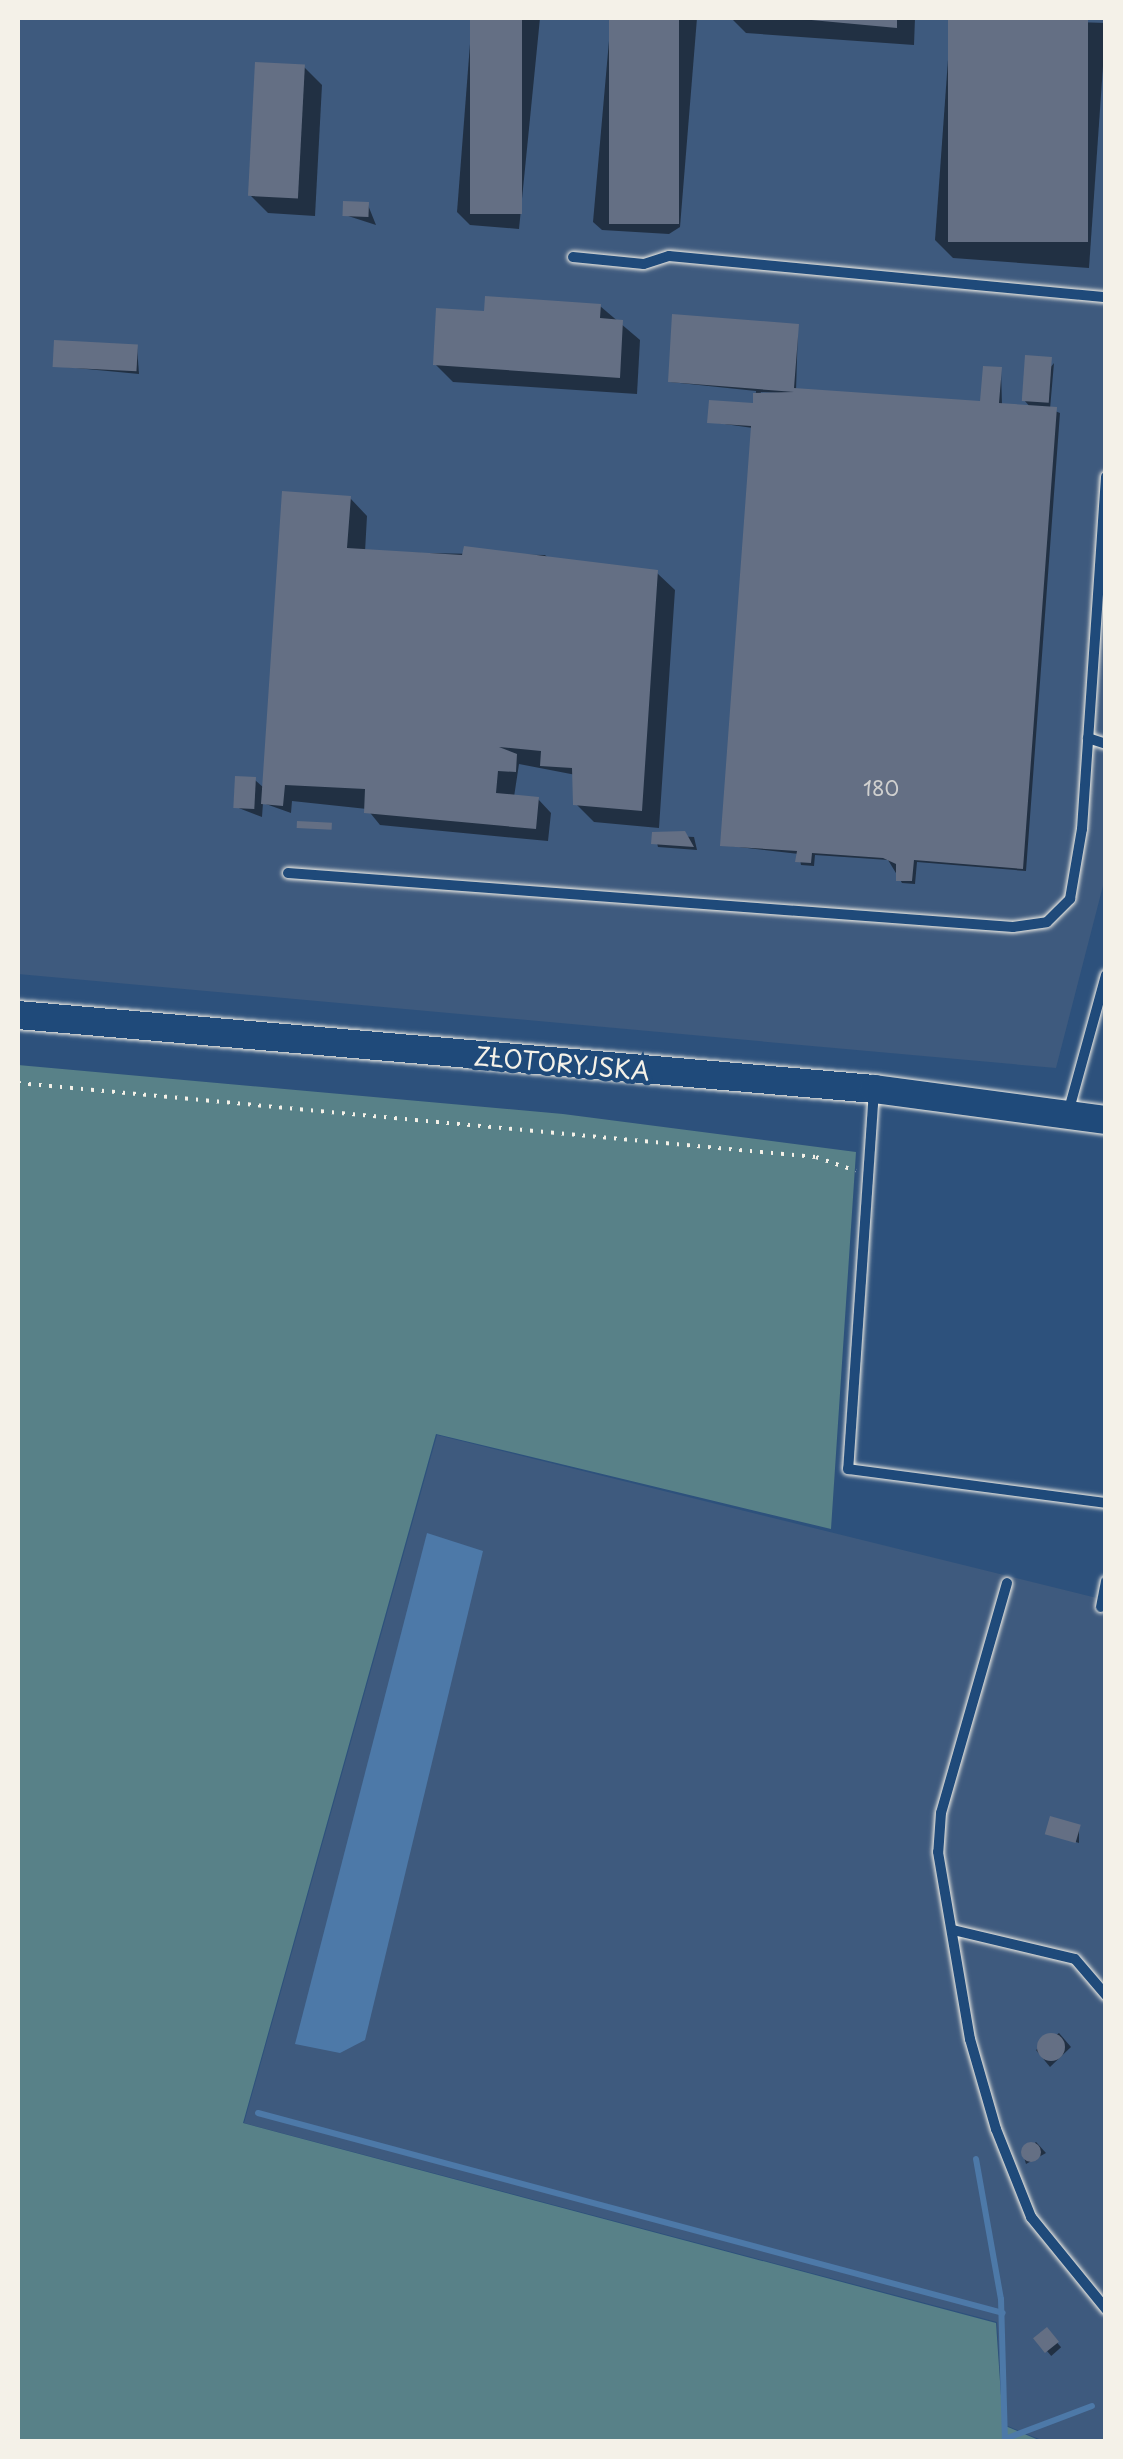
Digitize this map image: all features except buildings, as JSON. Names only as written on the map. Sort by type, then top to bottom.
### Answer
[{"type":"main road","name":"ZŁOTORYJSKA","points":[[18,1016],[874,1089],[1106,1120]]},
{"type":"lane","points":[[573,257],[644,264],[669,256],[1106,297]]},
{"type":"lane","points":[[288,873],[1013,927],[1047,922],[1070,899],[1088,738],[1106,477]]},
{"type":"lane","points":[[1088,738],[1106,744]]},
{"type":"lane","points":[[1067,1116],[1106,974]]},
{"type":"lane","points":[[874,1089],[848,1468],[1106,1503]]},
{"type":"lane","points":[[1100,1607],[1106,1581]]},
{"type":"lane","points":[[1007,1584],[941,1812],[953,1930],[970,2039],[1031,2217],[1106,2309]]},
{"type":"lane","points":[[953,1930],[1075,1960],[1106,1995]]},
{"type":"path","points":[[18,1082],[706,1145],[867,1170]]},
{"type":"shaded area","points":[[18,18],[1105,18],[1105,878],[1056,1068],[18,974]]},
{"type":"shaded area","points":[[437,1435],[1105,1600],[1105,2441],[1044,2441],[1003,2424],[997,2322],[244,2123]]},
{"type":"shaded area","points":[[427,1533],[483,1551],[365,2040],[340,2053],[295,2044]]},
{"type":"green space","points":[[18,1065],[563,1114],[856,1152],[831,1529],[436,1434],[243,2123],[996,2323],[1003,2425],[1041,2441],[18,2441]]},
{"type":"waterway","points":[[258,2113],[1003,2313]]},
{"type":"waterway","points":[[976,2159],[1001,2299],[1005,2439]]},
{"type":"waterway","points":[[1005,2439],[1092,2406]]}]
